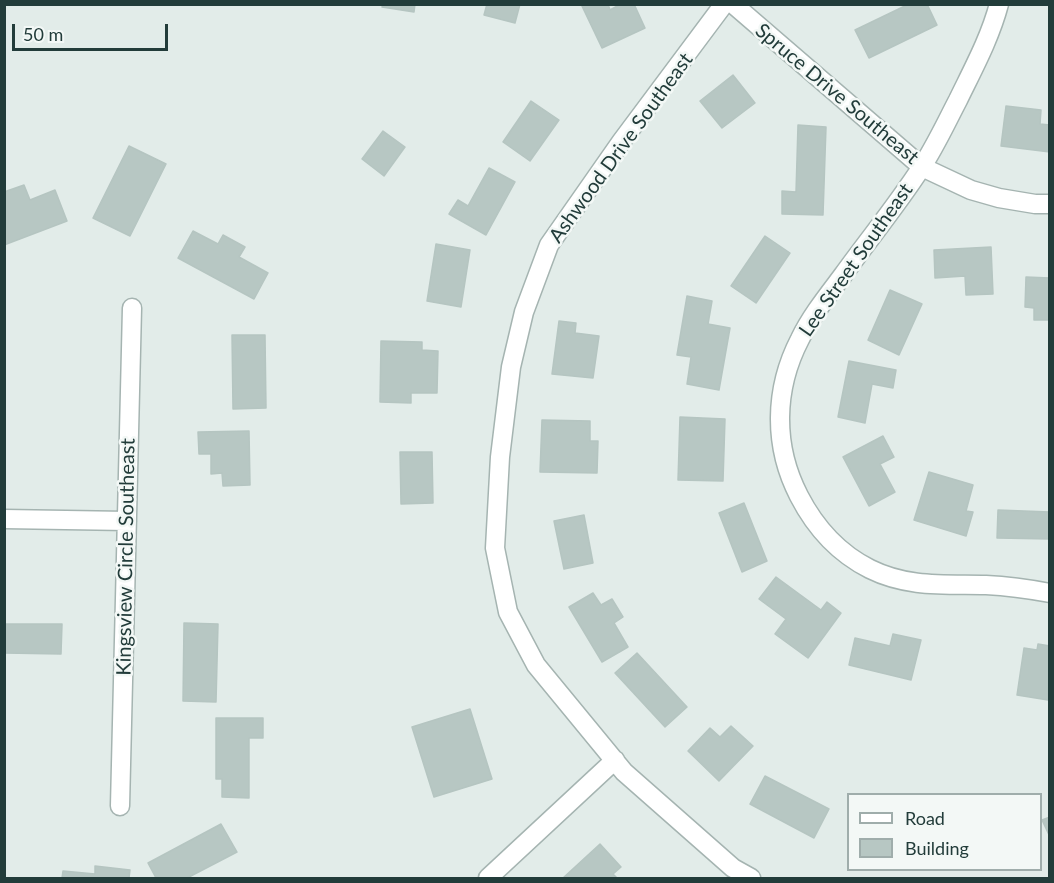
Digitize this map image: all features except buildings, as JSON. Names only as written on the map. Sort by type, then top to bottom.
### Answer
[{"type":"street","name":"Ashwood Drive Southeast","points":[[724,4],[621,142],[549,245],[524,312],[511,367],[500,458],[495,548],[508,612],[536,666],[624,772],[733,868],[751,879]]},
{"type":"street","name":"Spruce Drive Southeast","points":[[733,4],[922,167],[971,190],[999,198],[1050,204]]},
{"type":"street","name":"Lee Street Southeast","points":[[999,4],[992,28],[974,67],[922,167],[816,312],[800,339],[788,367],[781,398],[779,429],[784,460],[809,515],[829,540],[851,557],[871,569],[911,582],[928,585],[987,585],[1050,593]]},
{"type":"street","name":"Kingsview Circle Southeast","points":[[120,806],[132,308]]},
{"type":"street","points":[[4,519],[127,521]]},
{"type":"street","points":[[488,879],[615,760]]}]
